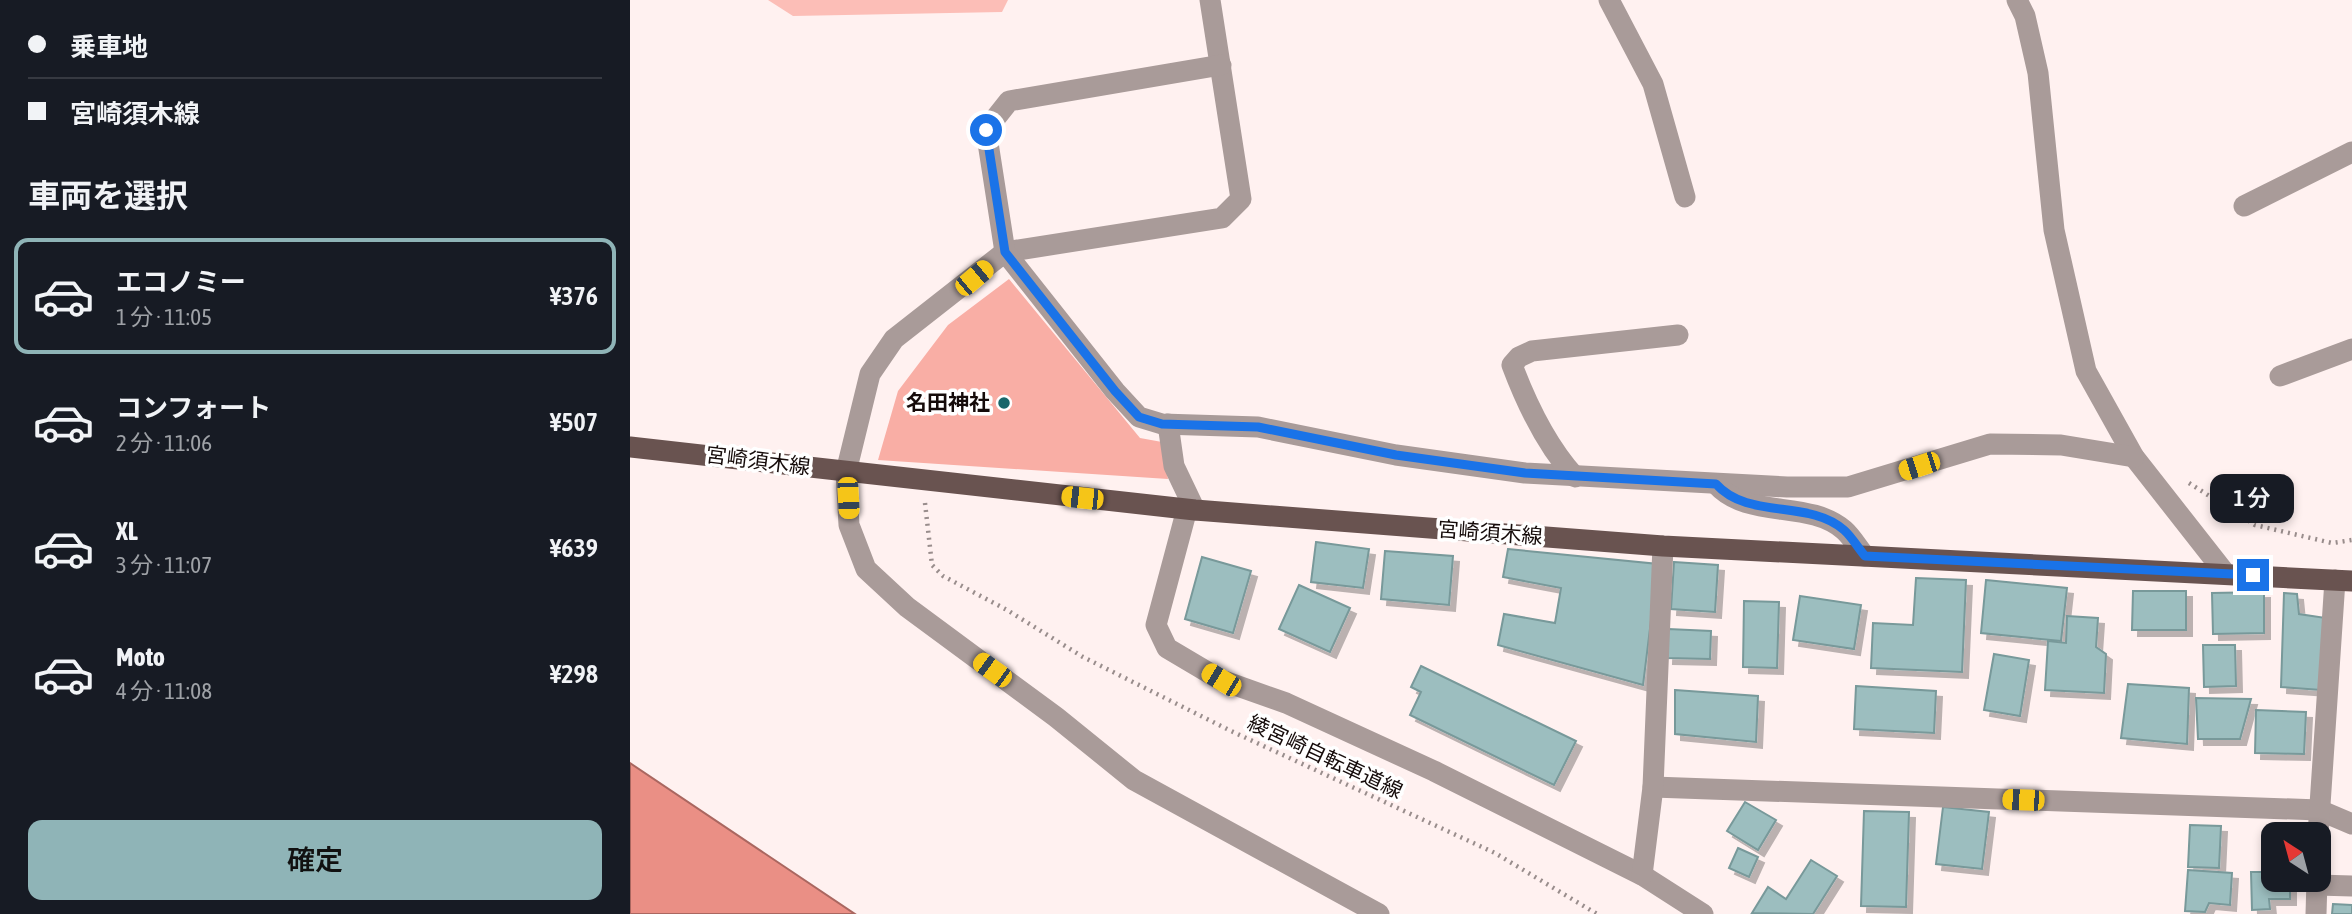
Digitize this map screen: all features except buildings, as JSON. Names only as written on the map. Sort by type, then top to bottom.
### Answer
[{"type":"main road","name":"宮崎須木線","points":[[630,447],[1191,509],[1663,546],[2344,581]]},
{"type":"street","points":[[1210,0],[1241,199],[1222,218],[1005,252],[894,340],[870,374],[846,471],[849,525],[866,569],[907,607],[1056,717],[1134,780],[1379,914]]},
{"type":"street","points":[[1609,0],[1653,84],[1685,197]]},
{"type":"street","points":[[2017,0],[2025,16],[2038,73],[2054,230],[2086,371],[2134,457],[2225,573]]},
{"type":"street","points":[[1221,65],[1009,101],[986,130],[1005,252],[1115,391],[1139,417],[1168,424],[1258,427],[1396,455],[1525,473],[1716,484],[1848,487],[1990,444],[2061,445],[2134,457]]},
{"type":"street","points":[[2244,206],[2352,152]]},
{"type":"street","points":[[1574,477],[1554,454],[1512,365],[1519,356],[1532,351],[1678,335]]},
{"type":"street","points":[[2280,376],[2352,349]]},
{"type":"street","points":[[1168,424],[1174,466],[1191,509],[1156,625],[1167,648],[1221,680],[1286,703],[1434,771],[1642,874],[1703,914]]},
{"type":"street","points":[[1716,484],[1728,498],[1810,515],[1843,529],[1865,556]]},
{"type":"street","points":[[1642,874],[1653,787],[1663,546]]},
{"type":"street","points":[[2319,822],[2344,581]]},
{"type":"street","points":[[1653,787],[2319,810],[2352,824]]},
{"type":"street","points":[[2331,884],[2352,886]]},
{"type":"street","points":[[2316,914],[2317,892]]},
{"type":"path","name":"綾宮崎自転車道線","points":[[923,481],[932,565],[943,576],[1007,610],[1083,657],[1231,731],[1495,853],[1597,914]]},
{"type":"path","points":[[2187,482],[2255,525],[2332,543],[2352,540]]},
{"type":"shaded area","points":[[768,0],[1008,0],[1002,12],[793,16]]},
{"type":"shaded area","points":[[1009,279],[1140,438],[1162,442],[1168,479],[878,460],[898,391],[948,325]]},
{"type":"shaded area","points":[[630,763],[855,914],[630,914]]},
{"type":"place","name":"名田神社","points":[[1004,403]]},
{"type":"route","points":[[986,130],[1005,252],[1115,391],[1139,417],[1162,424],[1258,427],[1396,455],[1525,473],[1716,484],[1728,498],[1810,515],[1843,529],[1865,556],[2253,575]]}]
